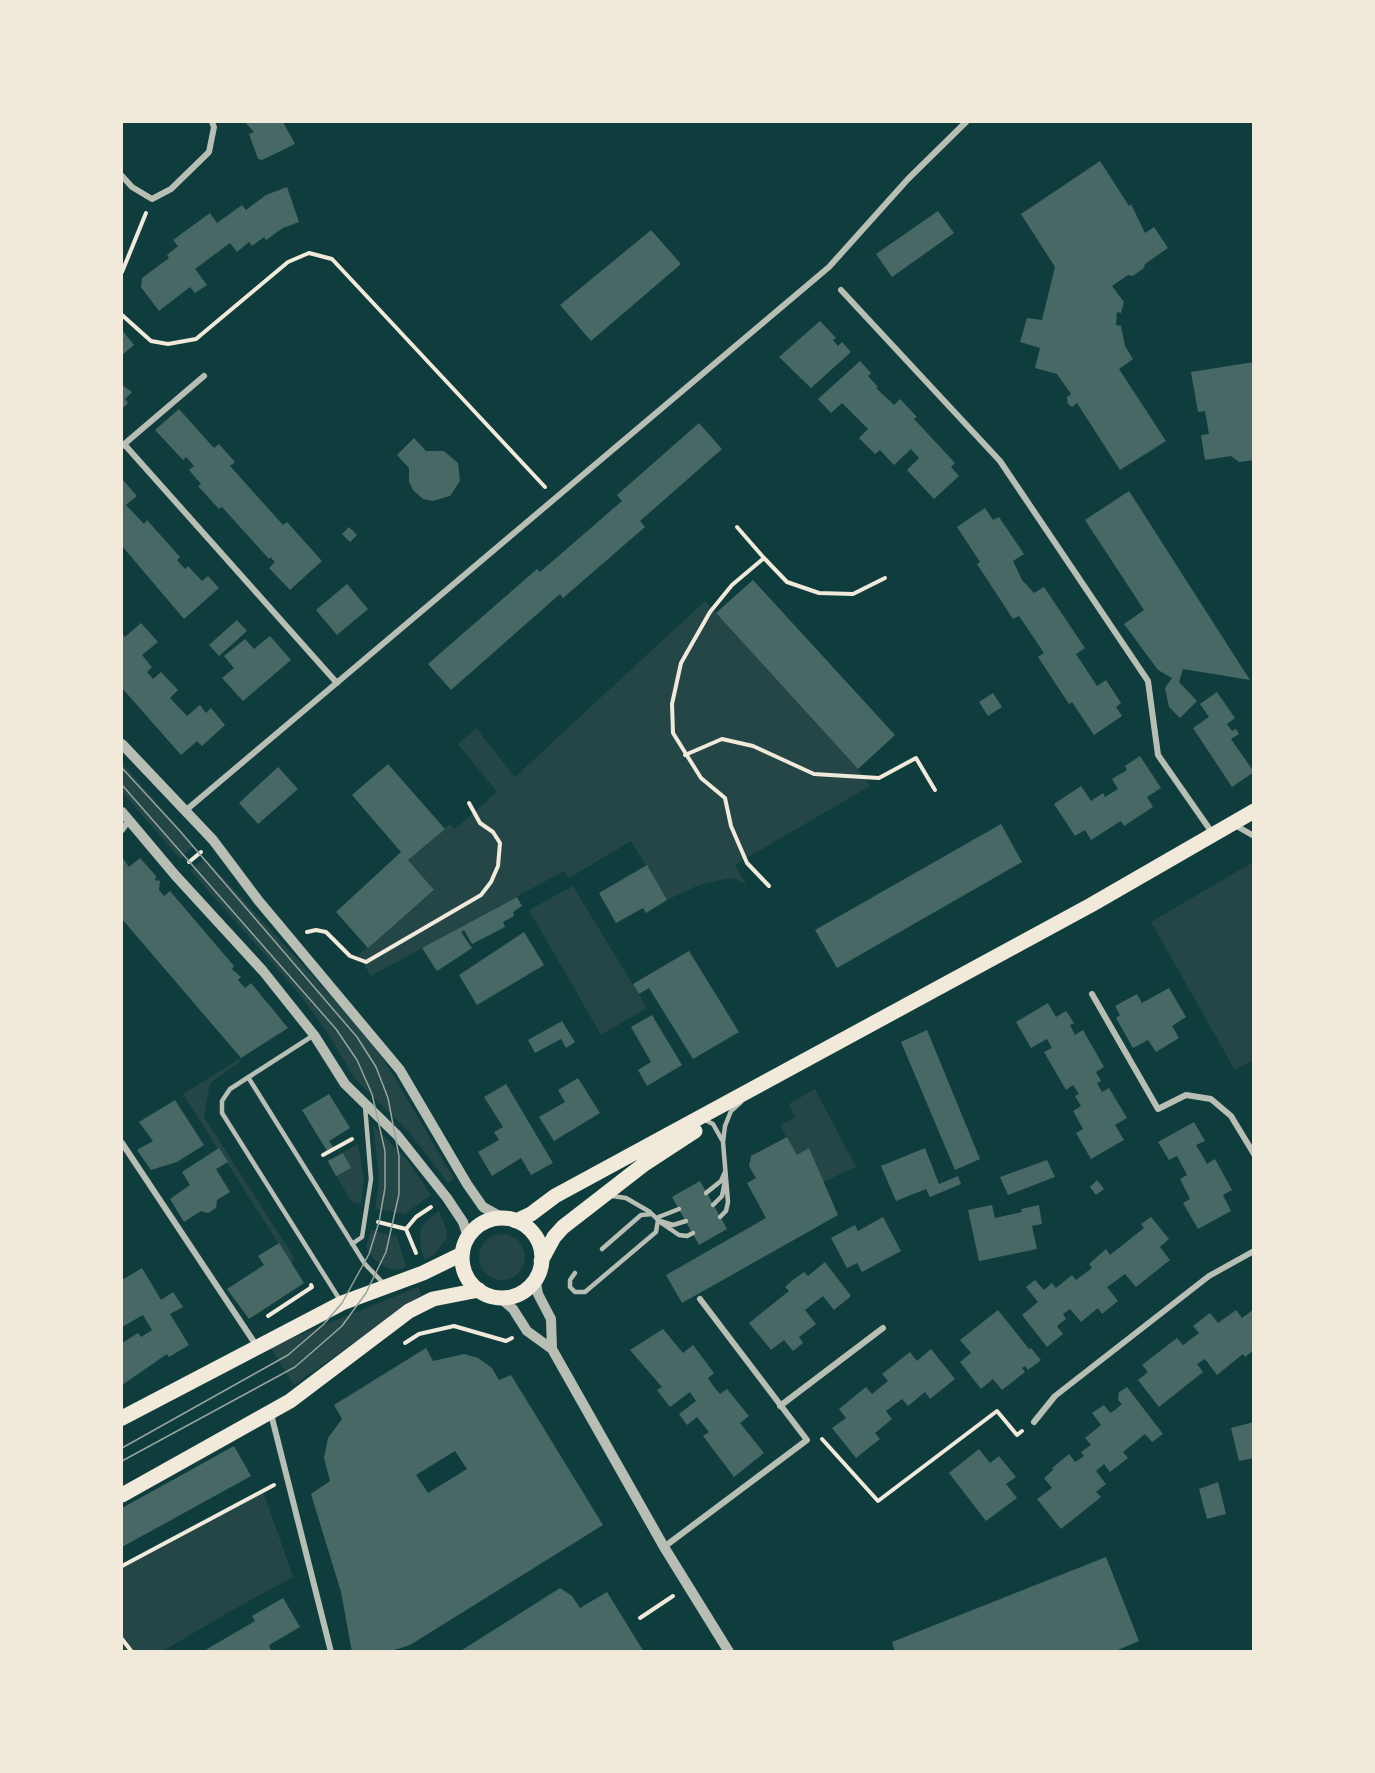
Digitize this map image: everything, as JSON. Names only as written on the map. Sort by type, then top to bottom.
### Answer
[{"type":"main road","points":[[791,1070],[743,1101],[703,1121],[555,1196],[531,1214],[483,1222],[468,1237],[462,1254],[466,1276],[479,1290],[500,1297],[521,1292],[535,1278],[541,1261],[558,1232],[703,1121],[791,1070],[1091,905],[1254,811]]},
{"type":"main road","points":[[509,1219],[527,1227],[537,1239],[541,1261]]},
{"type":"main road","points":[[122,1418],[342,1302],[423,1273],[462,1254]]},
{"type":"main road","points":[[122,1495],[271,1412],[409,1311],[433,1299],[479,1290]]},
{"type":"street","points":[[122,176],[132,188],[152,198],[171,189],[209,152],[214,127],[212,122]]},
{"type":"street","points":[[184,812],[829,267],[908,179],[966,122]]},
{"type":"street","points":[[841,290],[1000,461],[1148,681],[1158,755],[1213,835]]},
{"type":"street","points":[[204,376],[123,445],[337,683]]},
{"type":"street","points":[[122,744],[213,840],[258,900],[400,1070],[437,1136],[483,1207],[509,1219]]},
{"type":"street","points":[[122,830],[125,816]]},
{"type":"street","points":[[125,816],[175,875],[263,971],[314,1035],[345,1084],[397,1135],[447,1198],[463,1222],[468,1237]]},
{"type":"street","points":[[1232,824],[1254,836]]},
{"type":"street","points":[[1092,994],[1158,1109],[1185,1095],[1211,1099],[1231,1116],[1254,1154]]},
{"type":"street","points":[[122,1143],[256,1346]]},
{"type":"street","points":[[1034,1422],[1054,1396],[1209,1276],[1254,1251]]},
{"type":"street","points":[[535,1278],[538,1294],[551,1319],[552,1349]]},
{"type":"street","points":[[500,1297],[513,1309],[526,1331],[552,1349],[664,1547],[729,1652]]},
{"type":"street","points":[[664,1547],[807,1440],[700,1299]]},
{"type":"street","points":[[780,1406],[883,1328]]},
{"type":"street","points":[[271,1412],[332,1652]]},
{"type":"lane","points":[[314,1035],[230,1089],[222,1101],[222,1113],[342,1302]]},
{"type":"lane","points":[[248,1077],[365,1264],[387,1287]]},
{"type":"lane","points":[[720,1217],[728,1206],[723,1142],[729,1116],[743,1101]]},
{"type":"lane","points":[[352,1244],[362,1238],[371,1179],[365,1103]]},
{"type":"lane","points":[[703,1121],[723,1142]]},
{"type":"lane","points":[[706,1193],[721,1181],[726,1169]]},
{"type":"lane","points":[[713,1205],[722,1196],[726,1169]]},
{"type":"lane","points":[[603,1196],[626,1198],[673,1226],[686,1221]]},
{"type":"lane","points":[[655,1216],[679,1209]]},
{"type":"lane","points":[[602,1249],[641,1215],[647,1213],[655,1216],[674,1233],[683,1236],[693,1233]]},
{"type":"lane","points":[[575,1273],[570,1280],[570,1287],[575,1292],[585,1292],[656,1232],[659,1225],[655,1216]]},
{"type":"path","points":[[122,272],[152,198]]},
{"type":"path","points":[[122,315],[150,341],[168,344],[196,339],[288,262],[309,253],[332,259],[556,498]]},
{"type":"path","points":[[737,527],[787,582],[819,593],[853,594],[885,578]]},
{"type":"path","points":[[764,558],[732,585],[710,612],[681,663],[672,704],[673,733],[701,777],[725,798],[730,826],[747,863],[769,886]]},
{"type":"path","points":[[685,755],[722,740],[753,746],[814,774],[879,777],[916,758],[935,790]]},
{"type":"path","points":[[295,942],[308,932],[321,931],[350,956],[366,962],[481,895],[491,882],[498,866],[500,843],[493,832],[480,823],[469,803]]},
{"type":"path","points":[[175,875],[213,840]]},
{"type":"path","points":[[323,1155],[368,1131]]},
{"type":"path","points":[[419,1262],[406,1229],[416,1217],[432,1206]]},
{"type":"path","points":[[246,1329],[312,1287],[309,1282]]},
{"type":"path","points":[[401,1346],[419,1334],[454,1326],[506,1341],[513,1338]]},
{"type":"path","points":[[807,1440],[824,1438],[878,1501],[997,1411],[1017,1435],[1034,1422]]},
{"type":"path","points":[[122,1566],[287,1478]]},
{"type":"path","points":[[640,1618],[688,1586]]},
{"type":"path","points":[[122,1639],[132,1652]]},
{"type":"shaded area","points":[[705,601],[858,769],[870,786],[735,865],[747,885],[734,878],[721,880],[699,885],[667,900],[631,841],[569,878],[564,871],[371,976],[358,955],[434,891],[408,860],[450,824],[455,829],[497,792],[458,744],[476,728],[515,777]]},
{"type":"shaded area","points":[[122,763],[194,845],[180,859],[122,792]]},
{"type":"shaded area","points":[[205,858],[357,1025],[386,1063],[454,1179],[448,1183],[408,1131],[355,1079],[325,1029],[296,990],[190,870]]},
{"type":"shaded area","points":[[1253,862],[1253,1060],[1235,1070],[1151,922]]},
{"type":"shaded area","points":[[573,886],[647,1008],[601,1035],[529,910]]},
{"type":"shaded area","points":[[241,1058],[238,1063],[210,1083],[204,1117],[295,1259],[291,1263],[183,1094]]},
{"type":"shaded area","points":[[815,1089],[856,1167],[823,1182],[797,1155],[780,1126],[795,1117],[789,1104]]},
{"type":"shaded area","points":[[373,1125],[407,1160],[431,1195],[405,1214],[375,1209],[379,1179]]},
{"type":"shaded area","points":[[358,1144],[364,1179],[361,1204],[352,1202],[327,1161]]},
{"type":"shaded area","points":[[439,1211],[447,1231],[446,1239],[434,1255],[425,1259],[421,1249],[420,1230],[427,1220]]},
{"type":"shaded area","points":[[371,1230],[397,1237],[406,1267],[395,1270],[386,1268],[375,1260],[366,1247]]},
{"type":"shaded area","points":[[502,1234],[518,1241],[525,1257],[518,1273],[502,1280],[486,1273],[479,1257],[486,1241]]},
{"type":"shaded area","points":[[418,1287],[421,1295],[294,1385],[270,1347]]},
{"type":"shaded area","points":[[263,1491],[293,1577],[163,1651],[122,1652],[122,1566]]},
{"type":"building","points":[[245,122],[283,122],[295,144],[262,160],[258,159],[249,134],[254,132]]},
{"type":"building","points":[[1100,161],[1129,206],[1131,204],[1145,233],[1154,227],[1168,248],[1145,264],[1144,268],[1133,276],[1128,275],[1112,286],[1124,302],[1121,313],[1117,312],[1116,325],[1121,326],[1125,346],[1133,359],[1119,369],[1166,441],[1120,470],[1077,403],[1072,407],[1068,404],[1067,397],[1071,394],[1057,374],[1035,368],[1040,348],[1020,342],[1027,318],[1042,320],[1055,267],[1021,214]]},
{"type":"building","points":[[287,187],[299,222],[283,228],[266,240],[264,237],[252,246],[249,242],[237,252],[230,243],[195,269],[207,285],[195,293],[190,287],[159,311],[141,287],[142,278],[169,258],[167,255],[178,246],[173,240],[210,213],[217,223],[242,205],[246,210],[266,195]]},
{"type":"building","points":[[938,211],[954,233],[892,277],[876,254]]},
{"type":"building","points":[[651,230],[681,264],[591,341],[560,305]]},
{"type":"building","points":[[820,321],[836,338],[833,340],[838,346],[842,342],[851,352],[811,388],[779,357]]},
{"type":"building","points":[[122,330],[134,345],[122,355]]},
{"type":"building","points":[[860,361],[871,373],[868,376],[878,387],[876,388],[894,405],[900,399],[917,417],[914,419],[955,463],[951,467],[959,476],[934,499],[907,470],[919,458],[911,449],[894,465],[880,450],[875,454],[859,438],[868,429],[842,403],[831,413],[818,399]]},
{"type":"building","points":[[1254,362],[1254,460],[1239,462],[1231,456],[1205,460],[1201,435],[1209,434],[1205,411],[1198,412],[1191,372]]},
{"type":"building","points":[[122,385],[132,392],[125,399],[128,403],[122,409]]},
{"type":"building","points":[[179,409],[214,448],[219,444],[235,462],[230,466],[283,525],[287,522],[322,561],[290,590],[269,568],[275,562],[270,557],[269,559],[222,507],[219,509],[198,486],[201,484],[189,470],[194,466],[186,457],[183,460],[155,430]]},
{"type":"building","points":[[699,423],[722,449],[640,521],[645,527],[563,598],[560,594],[451,690],[428,664],[537,569],[540,572],[622,501],[617,495]]},
{"type":"building","points":[[414,438],[426,451],[444,451],[458,463],[460,481],[450,496],[432,501],[423,499],[413,490],[409,482],[409,468],[397,455]]},
{"type":"building","points":[[122,479],[137,496],[126,505],[144,524],[147,520],[180,557],[177,560],[185,569],[188,566],[202,581],[208,576],[219,588],[184,619],[122,546]]},
{"type":"building","points":[[1129,491],[1250,680],[1183,669],[1179,682],[1197,701],[1180,718],[1169,707],[1165,688],[1172,678],[1158,670],[1124,624],[1144,610],[1085,520]]},
{"type":"building","points":[[985,508],[993,520],[999,517],[1024,554],[1013,561],[1022,580],[1034,593],[1044,587],[1085,648],[1076,654],[1097,686],[1106,680],[1121,703],[1116,707],[1122,716],[1094,735],[1072,702],[1069,704],[1038,657],[1044,653],[1019,616],[1013,619],[977,564],[980,562],[957,527]]},
{"type":"building","points":[[349,527],[357,535],[350,542],[342,534]]},
{"type":"building","points":[[753,580],[895,735],[858,769],[716,613]]},
{"type":"building","points":[[347,584],[368,609],[337,635],[316,610]]},
{"type":"building","points":[[237,620],[247,631],[219,656],[209,645]]},
{"type":"building","points":[[141,623],[158,642],[142,655],[152,667],[147,672],[153,679],[161,672],[178,690],[170,698],[187,716],[200,705],[206,713],[211,708],[225,725],[202,746],[197,741],[181,755],[122,688],[122,633],[125,637]]},
{"type":"building","points":[[270,636],[291,660],[243,701],[222,678],[234,668],[224,656],[245,639],[254,649]]},
{"type":"building","points":[[1217,692],[1235,718],[1227,724],[1232,731],[1236,729],[1239,734],[1231,739],[1254,772],[1232,787],[1193,728],[1209,717],[1200,704]]},
{"type":"building","points":[[993,693],[1002,707],[988,716],[979,702]]},
{"type":"building","points":[[1140,756],[1161,788],[1147,797],[1153,807],[1124,826],[1121,821],[1091,840],[1085,830],[1075,836],[1054,804],[1081,786],[1091,801],[1103,793],[1105,797],[1118,789],[1112,779],[1127,770],[1125,766]]},
{"type":"building","points":[[388,764],[445,829],[408,860],[434,890],[368,948],[336,912],[401,852],[352,795]]},
{"type":"building","points":[[278,767],[298,789],[258,824],[239,803]]},
{"type":"building","points":[[1001,824],[1022,862],[837,968],[815,930]]},
{"type":"building","points":[[122,857],[129,867],[140,858],[156,876],[155,880],[160,881],[159,890],[164,896],[170,891],[234,966],[232,969],[241,977],[238,980],[245,988],[251,983],[288,1028],[241,1058],[122,919]]},
{"type":"building","points":[[647,865],[667,900],[646,913],[643,908],[616,923],[599,893]]},
{"type":"building","points":[[517,897],[522,906],[513,912],[514,916],[503,922],[505,927],[472,944],[464,930],[461,932],[472,948],[437,971],[422,948]]},
{"type":"building","points":[[524,932],[544,965],[477,1005],[459,975]]},
{"type":"building","points":[[689,951],[739,1032],[693,1059],[649,988],[639,994],[633,984]]},
{"type":"building","points":[[1169,988],[1186,1017],[1172,1026],[1179,1038],[1156,1052],[1148,1040],[1133,1048],[1116,1018],[1120,1015],[1115,1006],[1137,994],[1142,1003]]},
{"type":"building","points":[[1048,1003],[1056,1017],[1066,1011],[1074,1023],[1070,1025],[1075,1035],[1083,1030],[1104,1067],[1096,1072],[1101,1081],[1097,1083],[1102,1092],[1109,1088],[1127,1118],[1115,1125],[1124,1140],[1091,1159],[1076,1133],[1083,1129],[1073,1111],[1081,1106],[1075,1096],[1079,1094],[1073,1085],[1066,1090],[1044,1052],[1052,1048],[1047,1039],[1031,1048],[1016,1022]]},
{"type":"building","points":[[652,1015],[682,1065],[647,1086],[638,1070],[651,1062],[631,1027]]},
{"type":"building","points":[[562,1021],[575,1042],[566,1048],[561,1039],[535,1053],[528,1040]]},
{"type":"building","points":[[927,1030],[980,1159],[955,1170],[901,1042]]},
{"type":"building","points":[[578,1078],[600,1113],[554,1141],[539,1117],[565,1102],[558,1090]]},
{"type":"building","points":[[506,1084],[553,1163],[531,1175],[521,1158],[492,1176],[478,1152],[499,1140],[494,1132],[503,1127],[484,1097]]},
{"type":"building","points":[[329,1094],[350,1128],[329,1141],[333,1147],[327,1151],[302,1110]]},
{"type":"building","points":[[175,1100],[204,1145],[177,1162],[151,1170],[137,1150],[153,1141],[139,1122]]},
{"type":"building","points":[[1194,1122],[1205,1141],[1196,1145],[1207,1164],[1215,1159],[1232,1190],[1223,1195],[1231,1211],[1198,1229],[1183,1203],[1190,1199],[1180,1179],[1187,1175],[1177,1156],[1169,1160],[1158,1142]]},
{"type":"building","points":[[787,1137],[797,1155],[809,1148],[838,1215],[682,1303],[666,1275],[766,1218],[747,1183],[756,1178],[749,1166],[751,1156]]},
{"type":"building","points":[[219,1148],[228,1162],[216,1169],[230,1192],[217,1200],[216,1208],[208,1213],[201,1211],[184,1222],[170,1199],[190,1185],[182,1172]]},
{"type":"building","points":[[925,1148],[939,1184],[958,1176],[961,1184],[930,1197],[926,1189],[896,1201],[881,1166]]},
{"type":"building","points":[[343,1153],[351,1168],[336,1176],[328,1161]]},
{"type":"building","points":[[1047,1160],[1055,1177],[1008,1195],[1000,1177]]},
{"type":"building","points":[[1097,1180],[1104,1189],[1096,1195],[1090,1187]]},
{"type":"building","points":[[700,1181],[727,1229],[699,1245],[672,1197]]},
{"type":"building","points":[[992,1205],[995,1218],[1022,1212],[1021,1209],[1039,1205],[1042,1224],[1032,1226],[1037,1249],[979,1261],[968,1210]]},
{"type":"building","points":[[883,1217],[901,1251],[862,1272],[857,1263],[847,1268],[831,1238],[855,1225],[858,1231]]},
{"type":"building","points":[[1151,1217],[1169,1239],[1160,1247],[1170,1260],[1136,1287],[1125,1274],[1107,1287],[1118,1301],[1102,1314],[1098,1308],[1081,1322],[1070,1309],[1063,1314],[1066,1319],[1057,1326],[1063,1334],[1047,1347],[1022,1315],[1038,1302],[1026,1287],[1035,1280],[1044,1290],[1052,1283],[1056,1288],[1072,1275],[1076,1280],[1092,1268],[1089,1264],[1106,1249],[1110,1255],[1144,1228],[1141,1224]]},
{"type":"building","points":[[279,1243],[304,1283],[249,1319],[227,1289],[264,1265],[258,1256]]},
{"type":"building","points":[[825,1262],[851,1296],[834,1310],[823,1296],[805,1310],[816,1324],[799,1337],[803,1343],[793,1351],[784,1340],[771,1350],[749,1323],[789,1291],[785,1287],[794,1279],[804,1272],[808,1276]]},
{"type":"building","points":[[142,1268],[161,1300],[173,1292],[183,1307],[170,1314],[189,1345],[169,1357],[167,1354],[122,1385],[122,1343],[138,1333],[141,1337],[152,1330],[143,1315],[122,1327],[122,1280]]},
{"type":"building","points":[[1254,1309],[1254,1350],[1245,1357],[1243,1354],[1217,1375],[1205,1359],[1197,1364],[1203,1372],[1159,1407],[1138,1380],[1148,1372],[1142,1365],[1177,1338],[1183,1345],[1199,1333],[1193,1326],[1210,1313],[1218,1323],[1236,1310],[1242,1318]]},
{"type":"building","points":[[998,1310],[1029,1349],[1031,1348],[1041,1360],[1028,1370],[1025,1366],[1022,1368],[1025,1372],[1002,1390],[993,1379],[981,1389],[960,1362],[971,1353],[960,1340]]},
{"type":"building","points":[[663,1329],[683,1353],[693,1345],[714,1373],[708,1378],[714,1387],[720,1394],[727,1389],[749,1416],[740,1423],[764,1453],[734,1477],[703,1436],[709,1432],[697,1417],[687,1425],[679,1414],[696,1401],[690,1392],[670,1407],[657,1390],[662,1387],[630,1350]]},
{"type":"building","points":[[426,1348],[433,1361],[464,1354],[478,1358],[492,1368],[499,1380],[511,1375],[603,1525],[410,1645],[388,1652],[352,1652],[341,1592],[311,1494],[330,1481],[324,1458],[328,1438],[342,1419],[334,1405]],"holes":[[[455,1451],[467,1469],[428,1493],[416,1475]]]},
{"type":"building","points":[[931,1349],[955,1379],[930,1399],[925,1392],[908,1406],[902,1399],[886,1411],[892,1419],[875,1433],[880,1439],[856,1458],[832,1428],[846,1418],[839,1409],[866,1387],[872,1394],[888,1381],[882,1374],[910,1352],[917,1361]]},
{"type":"building","points":[[1127,1387],[1163,1434],[1152,1442],[1145,1434],[1123,1452],[1128,1458],[1110,1472],[1104,1464],[1096,1471],[1106,1484],[1096,1492],[1101,1497],[1061,1529],[1037,1499],[1052,1488],[1044,1478],[1069,1454],[1075,1462],[1084,1456],[1081,1452],[1091,1445],[1085,1438],[1101,1425],[1092,1413],[1104,1405],[1110,1413],[1115,1410],[1122,1404],[1118,1400],[1119,1392]]},
{"type":"building","points":[[1254,1422],[1254,1458],[1239,1461],[1231,1428]]},
{"type":"building","points":[[234,1446],[251,1476],[122,1547],[122,1508]]},
{"type":"building","points":[[979,1449],[990,1463],[999,1456],[1016,1477],[1006,1484],[1017,1498],[986,1521],[949,1473]]},
{"type":"building","points":[[1218,1482],[1226,1514],[1207,1519],[1199,1489]]},
{"type":"building","points":[[1106,1557],[1139,1641],[1113,1652],[895,1652],[892,1642]]},
{"type":"building","points":[[560,1588],[572,1596],[580,1608],[607,1592],[644,1652],[459,1652]]},
{"type":"building","points":[[283,1598],[300,1627],[269,1645],[271,1650],[202,1652],[255,1621],[252,1616]]},
{"type":"tram line","points":[[122,768],[179,830],[357,1037],[376,1067],[388,1098],[399,1156],[399,1194],[386,1252],[366,1293],[342,1326],[295,1367],[122,1461]]},
{"type":"tram line","points":[[122,785],[336,1029],[357,1060],[372,1094],[385,1151],[385,1188],[379,1222],[369,1254],[342,1303],[324,1324],[288,1355],[122,1448]]}]
